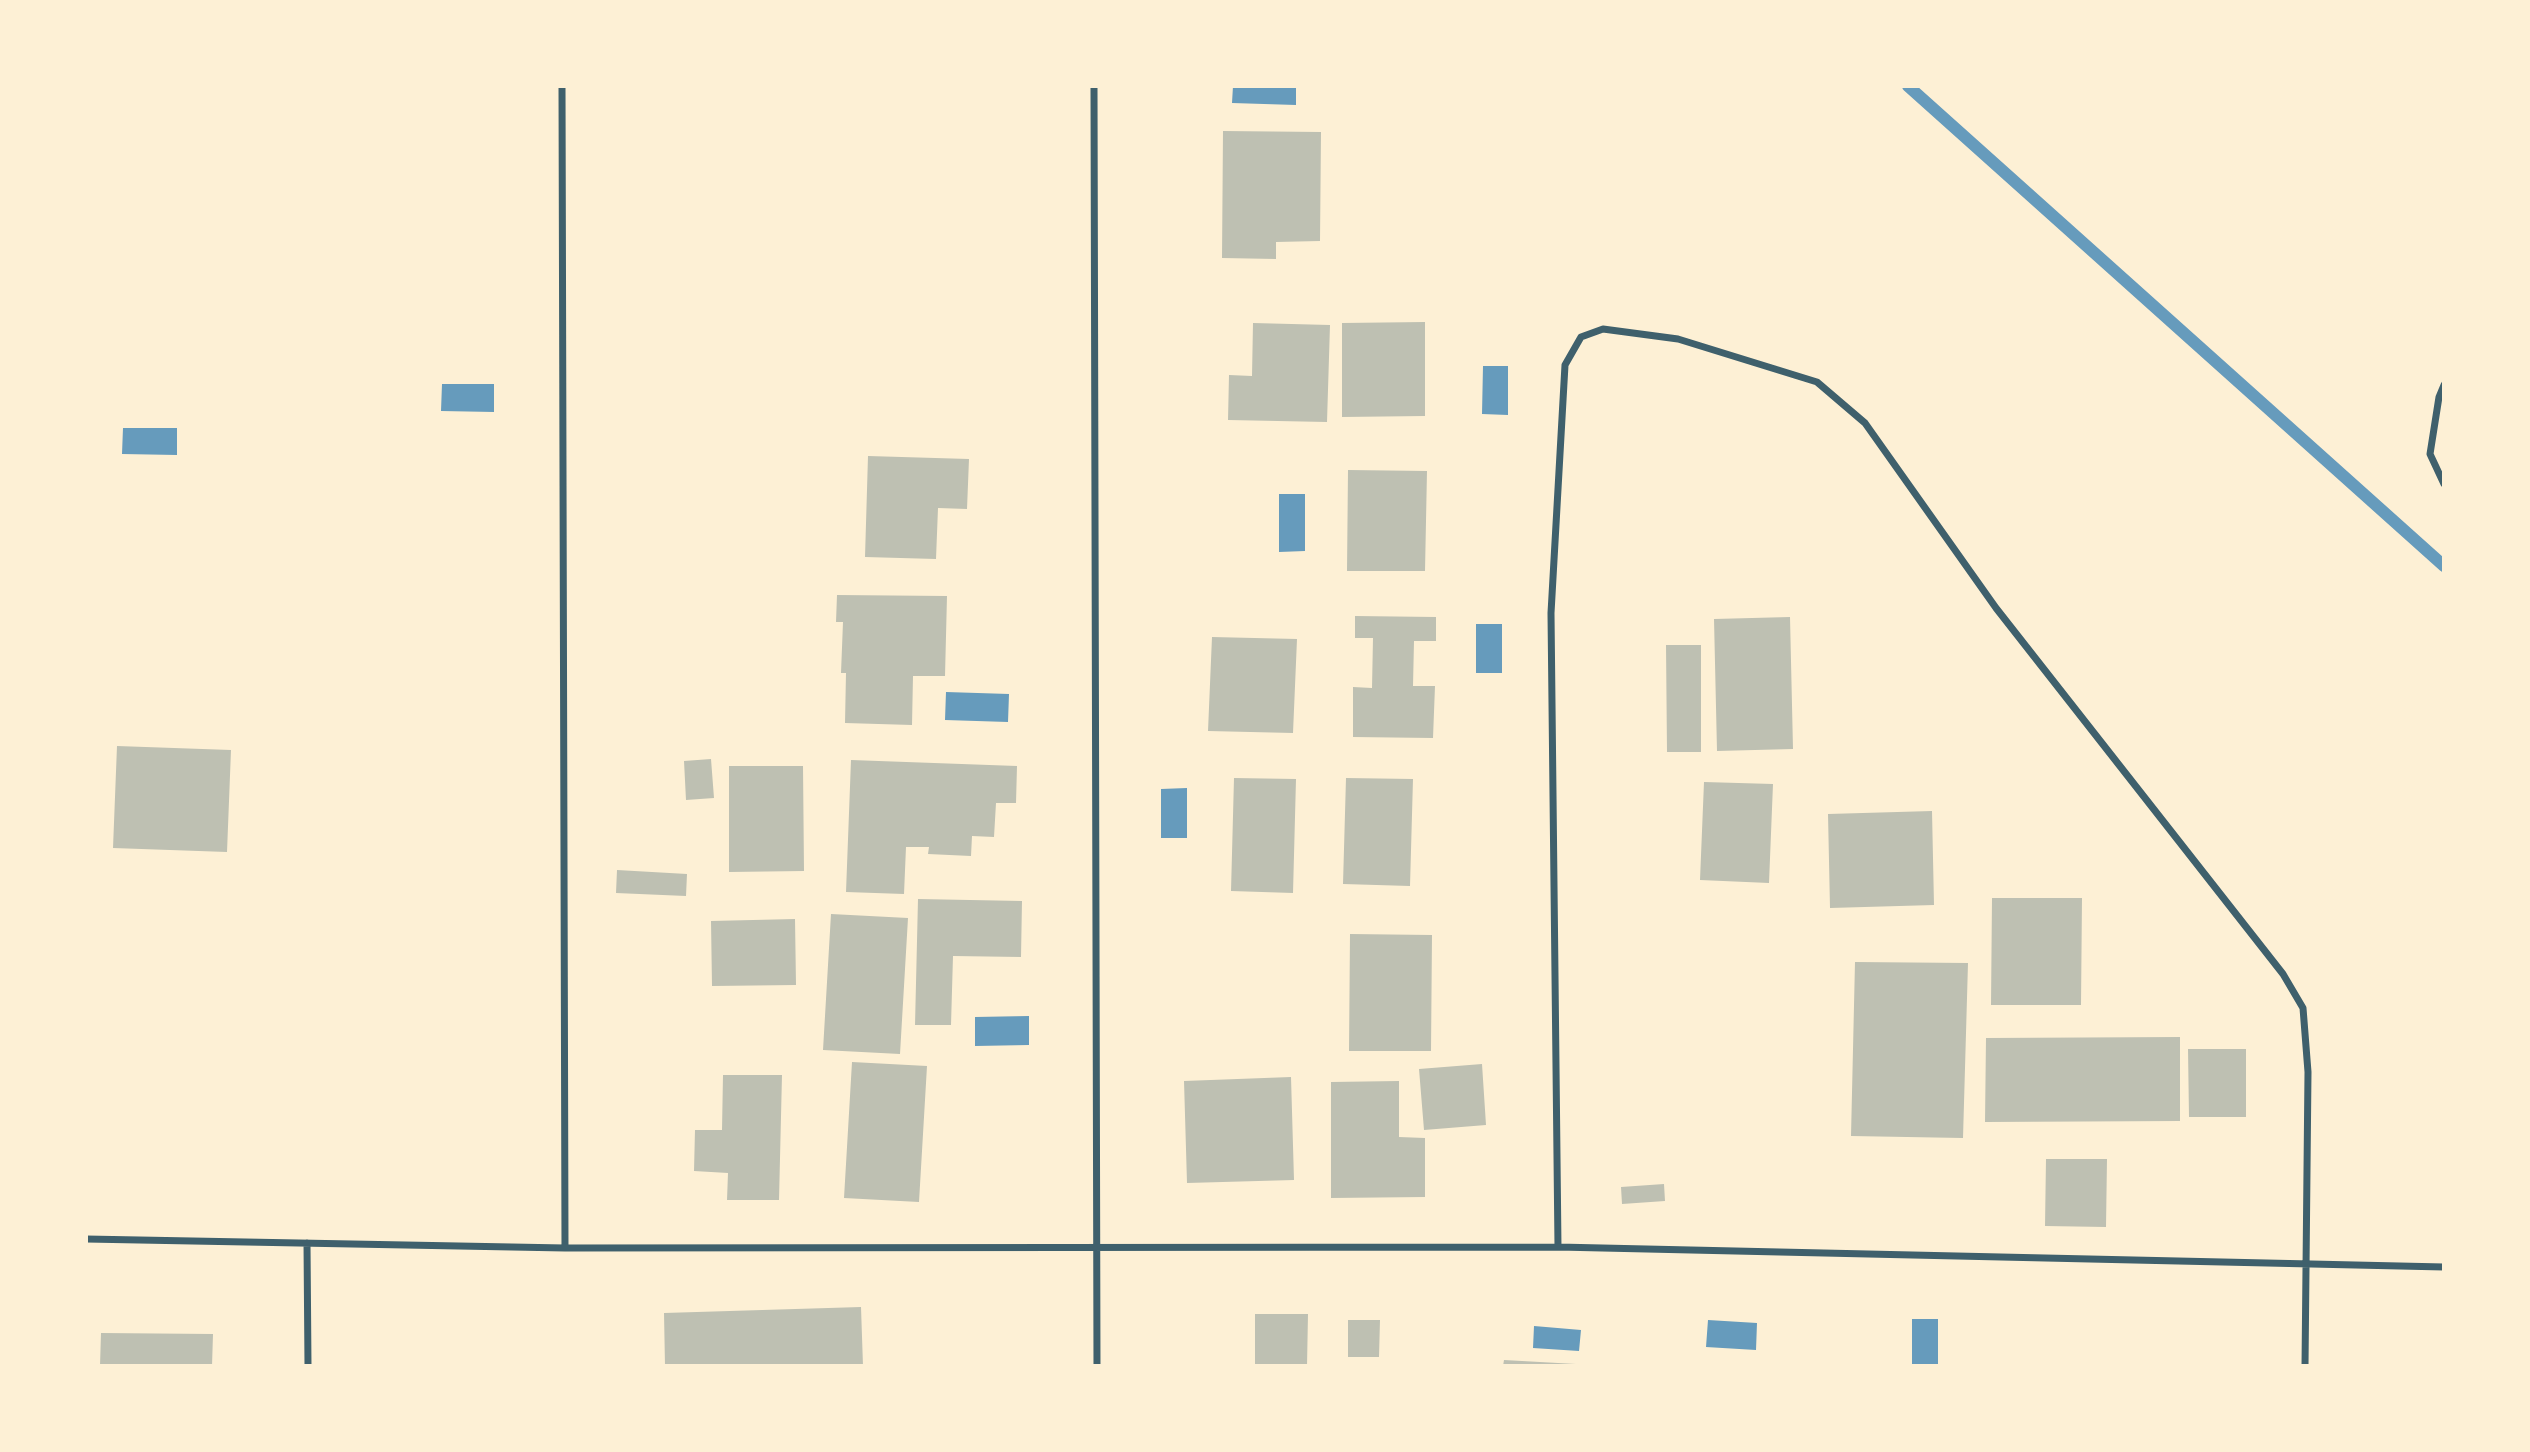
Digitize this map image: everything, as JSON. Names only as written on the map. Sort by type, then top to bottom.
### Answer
[{"type":"street","points":[[562,86],[565,1248]]},
{"type":"street","points":[[1094,86],[1097,1366]]},
{"type":"street","points":[[1558,1247],[1551,612],[1565,365],[1581,337],[1604,329],[1678,338],[1817,382],[1866,423],[1996,608],[2283,974],[2303,1008],[2308,1072],[2305,1366]]},
{"type":"street","points":[[2444,385],[2439,397],[2430,454],[2444,484]]},
{"type":"street","points":[[86,1239],[565,1248],[1558,1247],[2444,1267]]},
{"type":"street","points":[[307,1243],[308,1366]]},
{"type":"water","points":[[1233,86],[1296,86],[1296,105],[1232,103]]},
{"type":"water","points":[[1483,366],[1508,366],[1508,415],[1482,414]]},
{"type":"water","points":[[442,384],[494,384],[494,412],[441,411]]},
{"type":"water","points":[[123,428],[177,428],[177,455],[122,454]]},
{"type":"water","points":[[1279,494],[1305,494],[1305,551],[1279,552]]},
{"type":"water","points":[[1476,624],[1502,624],[1502,673],[1476,673]]},
{"type":"water","points":[[946,692],[1009,694],[1008,722],[945,720]]},
{"type":"water","points":[[1187,788],[1187,838],[1161,838],[1161,789]]},
{"type":"water","points":[[1029,1016],[1029,1045],[975,1046],[975,1017]]},
{"type":"water","points":[[1912,1319],[1938,1319],[1938,1366],[1912,1366]]},
{"type":"water","points":[[1708,1320],[1757,1323],[1756,1350],[1706,1347]]},
{"type":"water","points":[[1534,1326],[1581,1330],[1579,1351],[1533,1348]]},
{"type":"building","points":[[1223,131],[1321,132],[1320,241],[1276,242],[1276,259],[1222,258]]},
{"type":"building","points":[[1425,322],[1425,416],[1342,417],[1342,323]]},
{"type":"building","points":[[1253,323],[1330,325],[1327,422],[1228,420],[1229,375],[1252,376]]},
{"type":"building","points":[[868,456],[969,459],[967,509],[938,508],[936,559],[865,557]]},
{"type":"building","points":[[1348,470],[1427,471],[1425,571],[1347,571]]},
{"type":"building","points":[[837,595],[947,596],[945,676],[913,676],[912,725],[845,723],[846,673],[841,673],[843,622],[836,622]]},
{"type":"building","points":[[1355,616],[1436,617],[1436,641],[1414,641],[1413,686],[1435,686],[1433,738],[1353,737],[1353,687],[1372,688],[1373,638],[1355,638]]},
{"type":"building","points":[[1790,617],[1793,749],[1717,751],[1714,619]]},
{"type":"building","points":[[1212,637],[1297,639],[1293,733],[1208,731]]},
{"type":"building","points":[[1666,645],[1701,645],[1701,752],[1667,752]]},
{"type":"building","points":[[117,746],[231,750],[227,852],[113,848]]},
{"type":"building","points":[[711,759],[714,798],[686,800],[684,761]]},
{"type":"building","points":[[851,760],[1017,766],[1016,803],[996,803],[994,837],[972,836],[971,856],[928,854],[929,847],[906,847],[904,894],[846,892]]},
{"type":"building","points":[[729,766],[803,766],[804,871],[729,872]]},
{"type":"building","points":[[1234,778],[1296,779],[1293,893],[1231,891]]},
{"type":"building","points":[[1346,778],[1413,779],[1410,886],[1343,884]]},
{"type":"building","points":[[1704,782],[1773,784],[1769,883],[1700,880]]},
{"type":"building","points":[[1932,811],[1934,905],[1830,908],[1828,814]]},
{"type":"building","points":[[617,870],[687,874],[686,896],[616,893]]},
{"type":"building","points":[[1992,898],[2082,898],[2081,1005],[1991,1005]]},
{"type":"building","points":[[918,899],[1022,901],[1021,957],[953,956],[951,1025],[915,1025]]},
{"type":"building","points":[[831,914],[908,918],[900,1054],[823,1050]]},
{"type":"building","points":[[795,919],[796,985],[712,986],[711,921]]},
{"type":"building","points":[[1350,934],[1432,935],[1431,1051],[1349,1051]]},
{"type":"building","points":[[1855,962],[1968,963],[1963,1138],[1851,1136]]},
{"type":"building","points":[[2180,1037],[2180,1121],[1985,1122],[1986,1038]]},
{"type":"building","points":[[2188,1049],[2246,1049],[2246,1117],[2189,1117]]},
{"type":"building","points":[[852,1062],[927,1066],[919,1202],[844,1198]]},
{"type":"building","points":[[1482,1064],[1486,1125],[1424,1130],[1419,1069]]},
{"type":"building","points":[[723,1075],[782,1075],[779,1200],[727,1200],[728,1173],[694,1171],[695,1130],[722,1130]]},
{"type":"building","points":[[1291,1077],[1294,1180],[1187,1183],[1184,1081]]},
{"type":"building","points":[[1399,1081],[1399,1137],[1425,1138],[1425,1197],[1331,1198],[1331,1082]]},
{"type":"building","points":[[2046,1159],[2107,1159],[2106,1227],[2045,1226]]},
{"type":"building","points":[[1664,1184],[1665,1201],[1622,1204],[1621,1187]]},
{"type":"building","points":[[861,1307],[863,1366],[665,1366],[664,1313]]},
{"type":"building","points":[[1255,1314],[1308,1314],[1307,1366],[1255,1366]]},
{"type":"building","points":[[1348,1320],[1380,1320],[1379,1357],[1348,1357]]},
{"type":"building","points":[[101,1333],[213,1334],[212,1366],[100,1366]]},
{"type":"building","points":[[1504,1360],[1576,1364],[1576,1366],[1503,1366]]},
{"type":"waterway","points":[[1908,86],[2444,566]]}]
